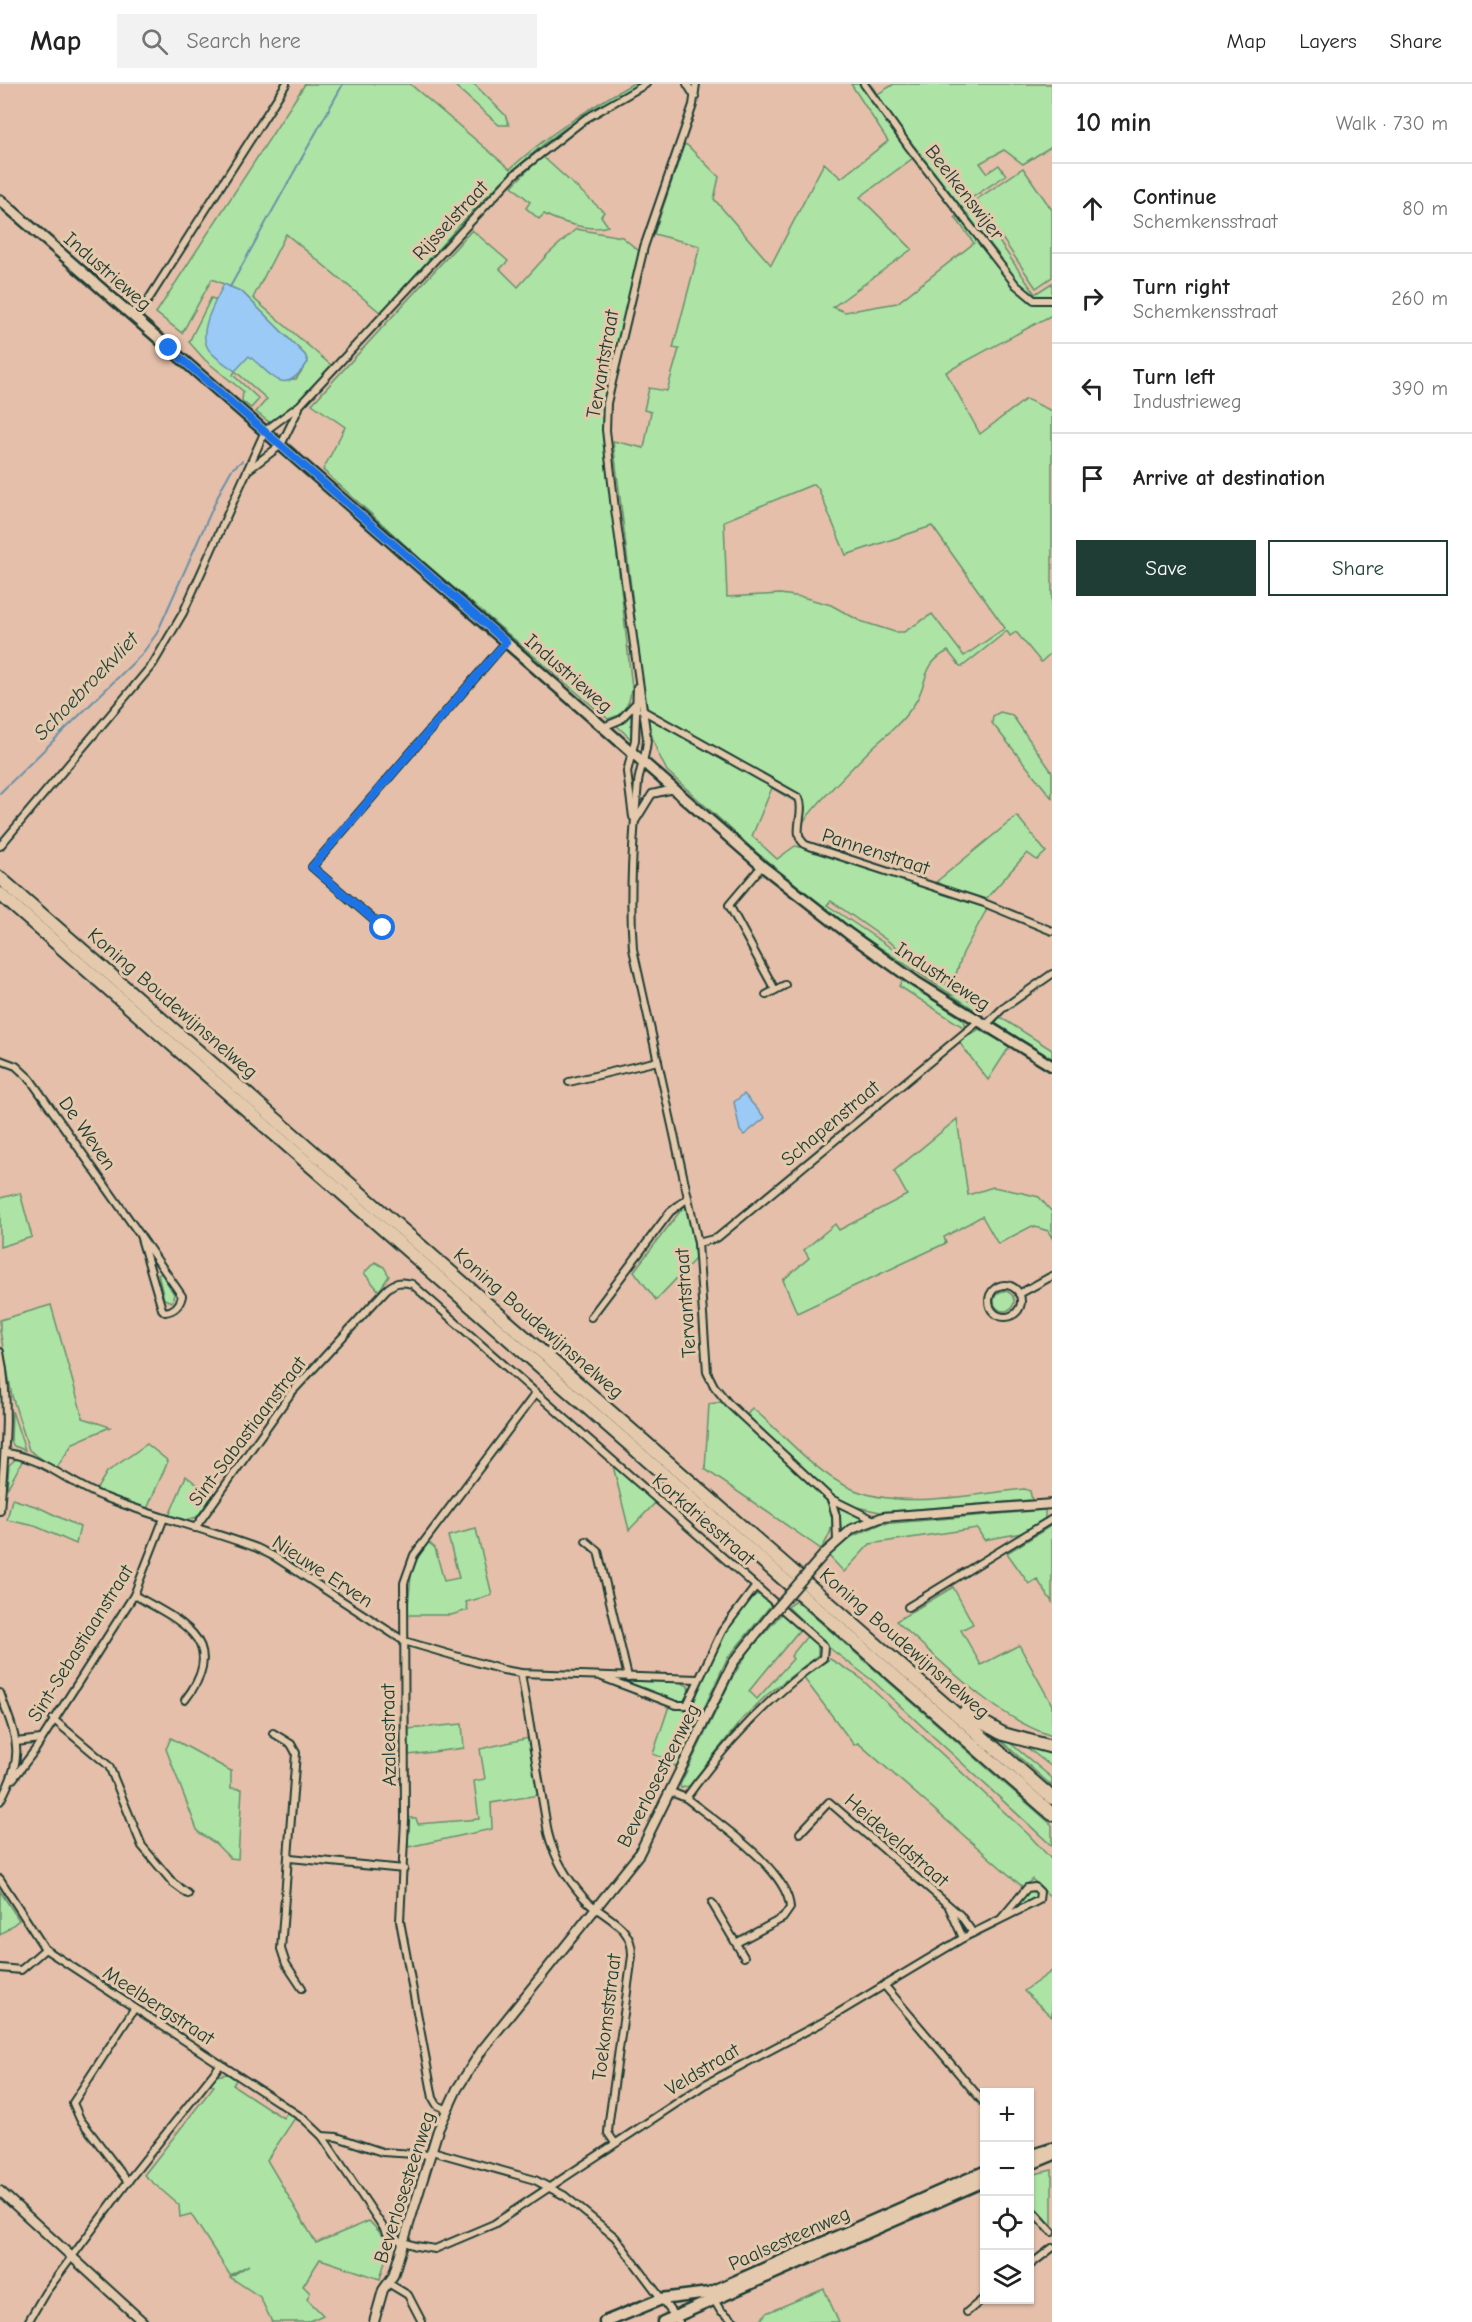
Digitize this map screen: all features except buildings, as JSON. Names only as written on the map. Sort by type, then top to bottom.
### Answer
[{"type":"highway","name":"Koning Boudewijnsnelweg","points":[[0,878],[1052,1798]]},
{"type":"highway","name":"Koning Boudewijnsnelweg","points":[[0,894],[1052,1814]]},
{"type":"highway","points":[[946,1704],[959,1708],[1003,1734],[1052,1747]]},
{"type":"main road","name":"Industrieweg","points":[[0,200],[762,866],[849,934],[916,982],[1052,1066]]},
{"type":"main road","points":[[1034,2154],[1052,2149]]},
{"type":"main road","points":[[1034,2162],[1052,2155]]},
{"type":"main road","name":"Paalsesteenweg","points":[[663,2322],[677,2319],[711,2296],[980,2174]]},
{"type":"main road","name":"Paalsesteenweg","points":[[604,2322],[661,2299],[711,2296],[980,2183]]},
{"type":"street","points":[[136,319],[286,84]]},
{"type":"street","name":"Rijsselstraat","points":[[0,846],[153,664],[171,638],[228,506],[248,471],[265,431],[300,405],[515,174],[585,119],[646,84]]},
{"type":"street","points":[[687,84],[695,98]]},
{"type":"street","name":"Tervantstraat","points":[[696,84],[695,98],[644,247],[607,403],[606,430],[647,738],[639,772],[634,823],[631,919],[633,949],[698,1243],[704,1354],[710,1379],[728,1403],[831,1499],[874,1520]]},
{"type":"street","name":"Beelkenswijer","points":[[864,84],[909,147],[1016,285],[1035,300],[1052,300]]},
{"type":"street","name":"Rijsselstraat","points":[[248,471],[281,445],[300,405]]},
{"type":"street","points":[[383,928],[312,867],[506,642]]},
{"type":"street","name":"Tervantstraat","points":[[634,823],[627,772],[635,740],[634,705],[638,681]]},
{"type":"street","points":[[603,727],[620,720],[634,705]]},
{"type":"street","name":"Pannenstraat","points":[[642,710],[799,798],[801,806],[798,835],[800,842],[984,903],[1052,931]]},
{"type":"street","points":[[634,823],[652,794],[674,789]]},
{"type":"street","points":[[762,866],[729,904],[775,990]]},
{"type":"street","name":"Schapenstraat","points":[[698,1243],[717,1238],[983,1023],[1052,974]]},
{"type":"street","points":[[766,995],[785,984]]},
{"type":"street","name":"De Weven","points":[[0,1060],[16,1066],[30,1079],[140,1235],[182,1296],[171,1311],[165,1312],[159,1302],[140,1235]]},
{"type":"street","points":[[569,1082],[658,1061]]},
{"type":"street","name":"Tervantstraat","points":[[591,1317],[670,1212],[688,1198]]},
{"type":"street","points":[[1019,1294],[1052,1276]]},
{"type":"street","name":"Korkdriesstraat","points":[[403,1281],[412,1284],[824,1646],[826,1652],[824,1658],[794,1679],[737,1732],[686,1798]]},
{"type":"street","name":"Sint-Sabastiaanstraat","points":[[195,1528],[291,1393],[385,1291],[393,1284],[403,1281]]},
{"type":"street","points":[[1006,1285],[1019,1294],[1021,1304],[1016,1313],[1001,1317],[992,1311],[989,1301],[996,1288],[1006,1285]]},
{"type":"street","points":[[0,1352],[7,1390],[0,1511]]},
{"type":"street","name":"Azaleastraat","points":[[446,2109],[437,2105],[433,2098],[401,1935],[400,1904],[404,1869],[404,1583],[410,1563],[536,1394]]},
{"type":"street","name":"Nieuwe Erven","points":[[5,1453],[27,1456],[76,1486],[164,1518],[230,1538],[275,1557],[405,1641],[521,1674],[596,1674],[698,1679]]},
{"type":"street","points":[[831,1499],[836,1516],[837,1540]]},
{"type":"street","name":"Beverlosesteenweg","points":[[374,2322],[383,2290],[393,2276],[446,2109],[482,2050],[639,1854],[733,1663],[771,1615],[837,1540],[852,1529],[874,1520],[1052,1504]]},
{"type":"street","name":"Sint-Sebastiaanstraat","points":[[13,1779],[134,1595],[164,1518]]},
{"type":"street","points":[[908,1607],[1052,1519]]},
{"type":"street","points":[[586,1541],[598,1551],[628,1677]]},
{"type":"street","name":"Nieuwe Erven","points":[[596,1674],[682,1707],[691,1700],[698,1679],[722,1631],[756,1586]]},
{"type":"street","points":[[134,1595],[184,1623],[198,1637],[203,1654],[202,1671],[197,1685],[185,1700]]},
{"type":"street","name":"Toekomststraat","points":[[521,1674],[551,1845],[574,1884],[585,1898],[622,1927],[632,1949],[609,2121],[608,2133],[615,2143]]},
{"type":"street","points":[[0,1693],[17,1751],[13,1779],[0,1801]]},
{"type":"street","points":[[53,1719],[109,1766],[142,1846],[173,1883],[188,1894]]},
{"type":"street","points":[[273,1733],[291,1744],[296,1753],[290,1858],[281,1949],[286,1964],[302,1988]]},
{"type":"street","points":[[16,1742],[41,1739]]},
{"type":"street","points":[[17,1751],[34,1750]]},
{"type":"street","points":[[671,1792],[686,1798],[762,1858],[789,1903],[788,1911],[783,1918],[736,1943]]},
{"type":"street","name":"Heideveldstraat","points":[[800,1833],[828,1802],[949,1907]]},
{"type":"street","points":[[290,1858],[404,1869]]},
{"type":"street","name":"Meelbergstraat","points":[[0,1879],[45,1949],[287,2107],[322,2136],[387,2233],[404,2242]]},
{"type":"street","points":[[980,2098],[884,1985],[963,1938],[974,1933],[1039,1900],[1040,1892],[1035,1887],[1027,1888],[1001,1919]]},
{"type":"street","points":[[712,1903],[744,1957]]},
{"type":"street","points":[[949,1907],[960,1915],[974,1933]]},
{"type":"street","points":[[949,1907],[963,1938]]},
{"type":"street","points":[[0,1968],[21,1970],[45,1949]]},
{"type":"street","name":"Veldstraat","points":[[404,2242],[424,2248],[446,2246],[494,2224],[704,2085],[823,2022],[884,1985]]},
{"type":"street","points":[[128,2182],[80,2119],[73,2103],[134,2009]]},
{"type":"street","points":[[28,2322],[72,2257],[128,2182],[221,2064]]},
{"type":"street","name":"Meelbergstraat","points":[[322,2136],[337,2137],[382,2152],[431,2153],[535,2180],[549,2187],[582,2209],[615,2237],[677,2319]]},
{"type":"street","points":[[0,2191],[143,2322]]},
{"type":"street","points":[[1034,2213],[1052,2232]]},
{"type":"street","points":[[1034,2261],[1052,2248]]},
{"type":"street","points":[[388,2283],[408,2295],[422,2322]]},
{"type":"street","points":[[711,2296],[720,2310],[735,2322]]},
{"type":"street","points":[[967,2312],[980,2301]]},
{"type":"green space","points":[[305,84],[410,84],[510,169],[538,145],[584,113],[632,84],[639,84],[577,120],[533,153],[465,219],[381,313],[286,234],[253,298],[332,366],[293,408],[269,422],[256,412],[267,399],[235,371],[233,375],[259,399],[251,408],[242,401],[243,391],[205,360],[189,342],[211,298],[217,300],[208,319],[279,380],[296,379],[308,362],[305,355],[242,292],[212,279],[182,333],[156,313]]},
{"type":"green space","points":[[453,84],[474,84],[505,115],[509,125],[499,125]]},
{"type":"green space","points":[[851,84],[870,84],[878,94],[894,84],[1052,84],[1052,146],[1023,164],[1004,150],[980,163],[987,173],[999,165],[1006,175],[970,199],[1035,294],[1052,283],[1052,315],[946,372],[980,434],[1026,399],[1052,411],[1052,652],[1041,662],[1016,632],[1010,636],[1007,631],[963,666],[960,666],[948,651],[939,656],[929,668],[919,695],[906,715],[837,783],[803,822],[805,808],[801,796],[794,801],[772,788],[752,836],[777,859],[795,846],[800,847],[988,907],[963,953],[952,986],[831,901],[827,905],[985,1011],[981,1014],[850,928],[756,852],[667,771],[657,751],[647,721],[650,719],[671,730],[674,725],[646,709],[613,441],[644,448],[651,412],[644,410],[649,388],[667,391],[679,349],[673,348],[700,246],[654,234],[684,145],[687,145],[719,177],[714,199],[771,265],[824,163],[841,178],[888,141]],"holes":[[[875,96],[1002,259],[997,263],[959,213],[955,217],[974,243],[897,303],[845,312],[833,307],[912,249],[860,197],[913,158],[870,100]],[[814,484],[818,488],[846,555],[932,526],[1005,628],[964,656],[932,614],[904,632],[895,632],[860,621],[831,605],[802,597],[780,594],[727,597],[724,521]]]},
{"type":"green space","points":[[542,156],[604,212],[601,216],[608,226],[584,227],[544,214],[539,219],[526,208],[530,202],[512,186]]},
{"type":"green space","points":[[1023,168],[1052,210],[1052,277],[1036,288],[976,200]]},
{"type":"green space","points":[[576,229],[622,237],[639,251],[604,401],[602,420],[632,688],[629,701],[622,714],[608,719],[427,565],[323,470],[345,427],[312,404],[472,230],[508,261],[500,269],[518,287],[547,255]]},
{"type":"green space","points":[[1000,712],[1012,715],[1052,772],[1052,798],[992,723],[993,716]]},
{"type":"green space","points":[[631,714],[631,739],[616,725]]},
{"type":"green space","points":[[1017,816],[1046,852],[1037,860],[1027,853],[984,901],[936,882]]},
{"type":"green space","points":[[903,980],[964,1020],[966,1029],[899,986]]},
{"type":"green space","points":[[1000,1017],[1052,1050],[1052,1059],[995,1023]]},
{"type":"green space","points":[[979,1029],[1010,1046],[988,1080],[959,1042]]},
{"type":"green space","points":[[957,1119],[968,1195],[993,1187],[1039,1197],[1052,1212],[1052,1238],[1048,1231],[1032,1226],[998,1244],[982,1216],[944,1237],[946,1243],[797,1313],[783,1280],[809,1258],[804,1250],[835,1224],[839,1230],[907,1195],[894,1171]]},
{"type":"green space","points":[[20,1193],[32,1237],[0,1247],[0,1198]]},
{"type":"green space","points":[[685,1205],[693,1237],[695,1259],[656,1300],[634,1271]]},
{"type":"green space","points":[[375,1262],[384,1267],[389,1276],[379,1291],[364,1273]]},
{"type":"green space","points":[[158,1274],[162,1274],[174,1294],[172,1302],[164,1299]]},
{"type":"green space","points":[[1004,1291],[1011,1294],[1014,1301],[1011,1308],[1004,1311],[997,1308],[994,1301],[997,1294]]},
{"type":"green space","points":[[51,1305],[83,1418],[110,1427],[73,1443],[56,1469],[29,1450],[12,1396],[0,1331],[0,1320]]},
{"type":"green space","points":[[722,1402],[826,1500],[832,1526],[821,1549],[705,1469],[709,1404]]},
{"type":"green space","points":[[752,1408],[822,1471],[848,1487],[867,1494],[888,1498],[935,1499],[1025,1489],[1030,1491],[1032,1500],[880,1512],[852,1506],[839,1500],[824,1487],[747,1415]]},
{"type":"green space","points":[[12,1411],[25,1450],[14,1446],[11,1442]]},
{"type":"green space","points":[[147,1444],[168,1461],[147,1509],[96,1490],[107,1472]]},
{"type":"green space","points":[[24,1458],[7,1489],[9,1465],[16,1459]]},
{"type":"green space","points":[[613,1466],[656,1502],[629,1530]]},
{"type":"green space","points":[[186,1476],[212,1496],[197,1517],[185,1520],[169,1516]]},
{"type":"green space","points":[[12,1499],[38,1507],[80,1527],[76,1544],[35,1526],[7,1520]]},
{"type":"green space","points":[[840,1508],[864,1518],[841,1530]]},
{"type":"green space","points":[[1045,1510],[1045,1520],[1022,1533],[984,1540],[977,1528],[870,1544],[844,1572],[829,1556],[851,1537],[881,1524]]},
{"type":"green space","points":[[1052,1525],[1052,1602],[1037,1579],[1029,1584],[1007,1553]]},
{"type":"green space","points":[[476,1529],[492,1595],[466,1602],[468,1610],[451,1615],[407,1615],[412,1567],[428,1542],[435,1548],[444,1581],[459,1578],[448,1536]]},
{"type":"green space","points":[[953,1587],[973,1624],[961,1630],[981,1665],[1019,1645],[1052,1705],[1052,1736],[1030,1727],[988,1701],[896,1621]]},
{"type":"green space","points":[[756,1595],[761,1595],[771,1605],[727,1659],[677,1766],[653,1754],[669,1706],[688,1711],[691,1708],[702,1677],[724,1633],[739,1611]]},
{"type":"green space","points":[[795,1600],[1052,1825],[1052,1846],[873,1681],[832,1650],[788,1607]]},
{"type":"green space","points":[[782,1613],[801,1628],[749,1691],[757,1699],[793,1659],[791,1656],[808,1635],[818,1645],[818,1655],[768,1694],[743,1718],[689,1786],[681,1788],[680,1785],[733,1676],[749,1651]]},
{"type":"green space","points":[[830,1659],[858,1676],[1028,1834],[1052,1860],[1052,1898],[1032,1879],[1024,1888],[858,1743],[854,1745],[803,1677]]},
{"type":"green space","points":[[623,1681],[680,1682],[688,1686],[689,1693],[683,1702],[676,1703]]},
{"type":"green space","points":[[462,1724],[464,1748],[409,1755],[408,1729]]},
{"type":"green space","points":[[171,1738],[231,1771],[231,1788],[242,1789],[238,1859],[230,1858],[215,1843],[198,1832],[166,1749]]},
{"type":"green space","points":[[529,1738],[539,1795],[491,1803],[492,1829],[408,1847],[409,1818],[416,1818],[418,1824],[479,1819],[474,1781],[485,1779],[480,1749]]},
{"type":"green space","points":[[1004,1738],[1052,1778],[1052,1786],[1000,1740]]},
{"type":"green space","points":[[1025,1746],[1052,1751],[1052,1767]]},
{"type":"green space","points":[[1033,1889],[1037,1892],[1036,1898],[1014,1908],[1029,1890]]},
{"type":"green space","points":[[0,1891],[19,1920],[0,1935]]},
{"type":"green space","points":[[1052,1971],[1052,2017],[1024,1991]]},
{"type":"green space","points":[[227,2074],[236,2080],[233,2085],[283,2118],[287,2112],[295,2118],[267,2160],[316,2243],[369,2221],[390,2243],[380,2279],[320,2259],[303,2286],[310,2293],[307,2299],[323,2315],[308,2322],[272,2322],[260,2297],[230,2277],[249,2265],[230,2275],[191,2214],[180,2217],[179,2205],[144,2175],[214,2086],[210,2083],[216,2076]]},
{"type":"green space","points":[[1052,2170],[1052,2226],[1034,2207],[1034,2174]]},
{"type":"green space","points":[[824,2289],[839,2322],[759,2322],[766,2313]]},
{"type":"water","points":[[224,284],[242,292],[305,355],[308,362],[292,379],[285,381],[273,377],[249,356],[235,371],[209,350],[206,343],[206,326]]},
{"type":"water","points":[[744,1094],[765,1118],[744,1135],[740,1131],[734,1102]]},
{"type":"waterway","points":[[230,287],[343,84]]},
{"type":"waterway","name":"Schoebroekvliet","points":[[0,793],[142,654],[157,633],[222,487],[232,469],[242,461]]},
{"type":"route","points":[[169,348],[506,642],[312,867],[383,928]]}]
